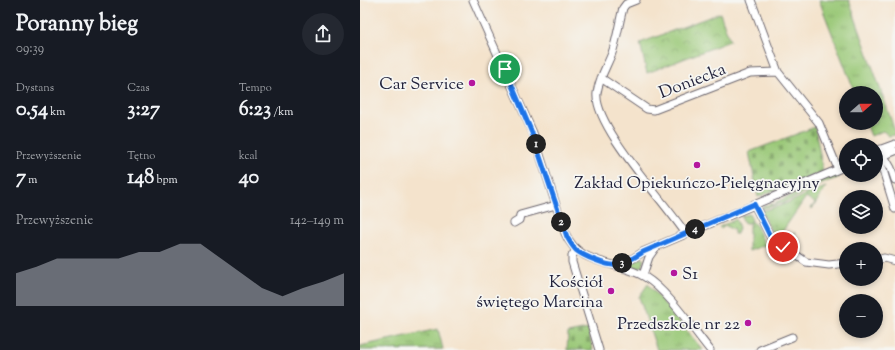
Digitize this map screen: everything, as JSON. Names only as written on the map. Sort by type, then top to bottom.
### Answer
[{"type":"street","points":[[474,0],[532,133],[567,237],[576,250],[587,256],[629,269],[643,275],[657,285],[710,350]]},
{"type":"street","points":[[636,0],[626,4],[623,8],[612,52],[601,78],[597,94],[597,104],[613,138],[686,234]]},
{"type":"street","points":[[616,266],[643,252],[754,204],[838,170],[819,123],[778,72],[751,0]]},
{"type":"street","name":"Doniecka","points":[[601,78],[647,109],[654,110],[750,73],[778,72]]},
{"type":"street","points":[[883,152],[895,144]]},
{"type":"street","points":[[883,154],[895,150]]},
{"type":"street","points":[[891,168],[895,155]]},
{"type":"street","points":[[883,159],[891,168],[895,180]]},
{"type":"street","points":[[883,172],[895,209]]},
{"type":"street","points":[[754,204],[770,236],[806,262],[829,265],[839,264]]},
{"type":"street","points":[[514,222],[520,220],[520,215],[556,206]]},
{"type":"street","points":[[643,275],[650,253],[656,247]]},
{"type":"street","points":[[576,250],[572,256],[572,262],[599,350]]},
{"type":"street","points":[[883,258],[895,261]]},
{"type":"street","points":[[629,269],[628,265],[632,259]]},
{"type":"street","points":[[760,350],[792,337]]},
{"type":"green space","points":[[819,0],[849,0],[879,86],[852,86]]},
{"type":"green space","points":[[720,13],[730,41],[647,73],[640,43]]},
{"type":"green space","points":[[883,97],[895,135],[889,136],[883,131],[871,136],[869,130],[883,130]]},
{"type":"green space","points":[[815,127],[823,172],[758,197],[749,152]]},
{"type":"green space","points":[[838,174],[838,178],[811,187],[807,190],[803,188]]},
{"type":"green space","points":[[826,187],[812,209],[811,208],[815,203],[806,197],[782,232],[790,238],[795,233],[787,245],[772,233],[761,211],[785,204],[807,193]]},
{"type":"green space","points":[[804,190],[805,191],[790,200],[761,209],[762,207],[772,203],[773,205],[776,204],[776,202]]},
{"type":"green space","points":[[749,214],[752,220],[749,223],[744,223],[741,216]]},
{"type":"green space","points":[[736,219],[739,228],[737,234],[734,234],[734,230],[725,226],[721,229],[719,227]]},
{"type":"green space","points":[[752,221],[757,227],[765,245],[749,251],[749,225]]},
{"type":"green space","points":[[770,239],[790,255],[776,261],[769,246]]},
{"type":"green space","points":[[641,258],[644,259],[642,266],[638,268],[632,266],[633,262]]},
{"type":"green space","points":[[648,284],[703,350],[657,350],[639,297]]},
{"type":"green space","points":[[438,329],[443,349],[360,350],[360,346]]},
{"type":"green space","points":[[588,329],[593,350],[567,350],[568,333]]},
{"type":"place","name":"Car Service","points":[[472,83]]},
{"type":"place","name":"Zakład Opiekuńczo-Pielęgnacyjny","points":[[697,165]]},
{"type":"place","name":"S1","points":[[674,273]]},
{"type":"place","name":"Kościół świętego Marcina","points":[[611,291]]},
{"type":"place","name":"Przedszkole nr 22","points":[[748,323]]},
{"type":"route","points":[[505,69],[532,133],[567,237],[576,250],[594,259],[616,266],[643,252],[754,204],[770,236],[783,247]]}]
